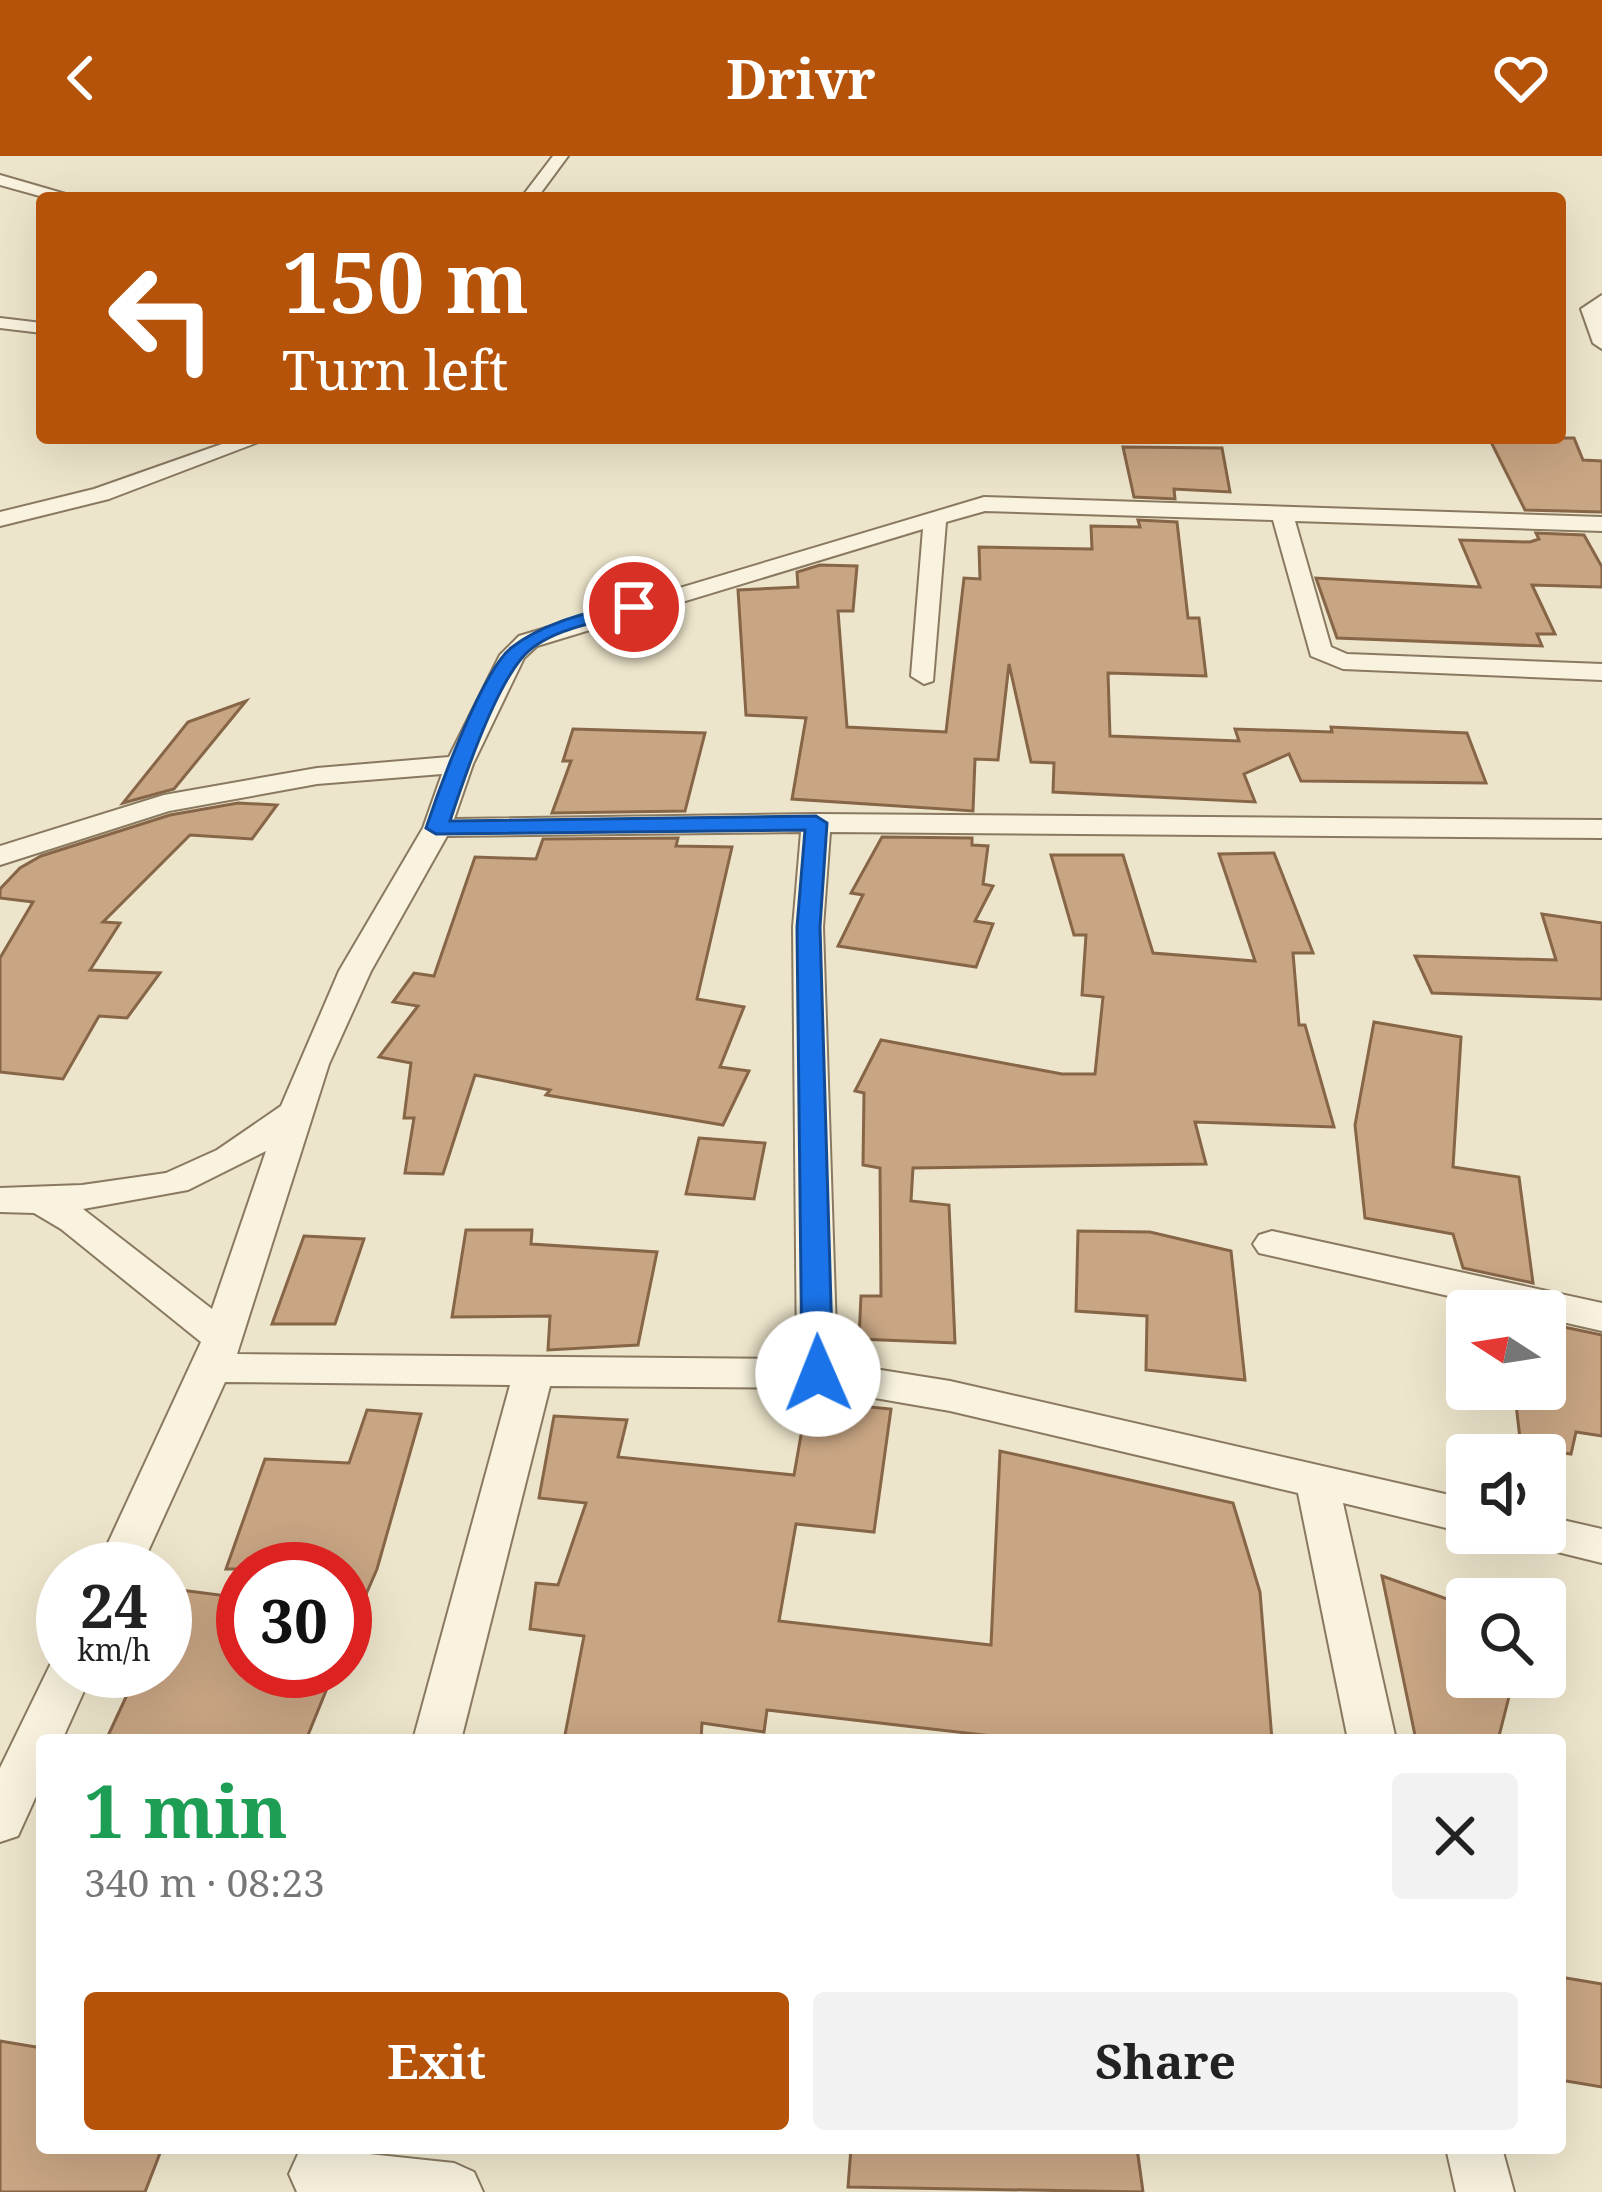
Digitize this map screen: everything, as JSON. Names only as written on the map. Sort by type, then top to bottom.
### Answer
[{"type":"street","points":[[534,192],[561,156]]},
{"type":"street","points":[[0,180],[43,192]]},
{"type":"street","points":[[1602,300],[1590,309],[1602,343]]},
{"type":"street","points":[[0,323],[36,327]]},
{"type":"street","points":[[0,519],[100,494],[242,444]]},
{"type":"street","points":[[130,1542],[217,1353],[272,1192],[292,1114],[356,971],[436,828],[459,764],[513,655],[528,640],[1009,502],[1602,524]]},
{"type":"street","points":[[1282,512],[1321,651],[1359,663],[1602,672]]},
{"type":"street","points":[[924,676],[935,520]]},
{"type":"street","points":[[0,856],[164,803],[317,776],[459,764]]},
{"type":"street","points":[[436,828],[816,823],[1602,829]]},
{"type":"street","points":[[816,823],[808,927],[818,1374]]},
{"type":"street","points":[[0,1200],[41,1201],[189,1182],[241,1156],[292,1114]]},
{"type":"street","points":[[41,1201],[74,1220],[217,1353],[534,1370],[818,1374],[950,1396],[1446,1512]]},
{"type":"street","points":[[1273,1244],[1602,1317]]},
{"type":"street","points":[[439,1734],[534,1370]]},
{"type":"street","points":[[1317,1484],[1371,1734]]},
{"type":"street","points":[[1566,1538],[1602,1546]]},
{"type":"street","points":[[40,1734],[57,1698]]},
{"type":"street","points":[[0,1820],[36,1743]]},
{"type":"street","points":[[1476,2154],[1485,2192]]},
{"type":"street","points":[[318,2171],[454,2192]]},
{"type":"building","points":[[1566,438],[1574,438],[1583,460],[1602,461],[1602,512],[1525,510],[1492,444],[1566,444]]},
{"type":"building","points":[[1123,447],[1222,448],[1230,492],[1174,489],[1175,499],[1134,497]]},
{"type":"building","points":[[1138,520],[1177,522],[1188,618],[1199,618],[1206,676],[1108,673],[1110,736],[1239,741],[1235,729],[1332,732],[1331,727],[1467,733],[1486,783],[1301,781],[1289,754],[1244,774],[1255,802],[1053,792],[1054,763],[1031,762],[1009,664],[998,760],[975,759],[973,811],[792,799],[806,718],[746,715],[738,590],[798,587],[797,572],[820,565],[857,566],[853,611],[838,611],[847,727],[946,732],[964,578],[980,579],[979,547],[1092,549],[1091,526],[1140,527]]},
{"type":"building","points":[[1536,533],[1584,535],[1602,567],[1602,587],[1532,585],[1555,634],[1537,634],[1542,646],[1337,638],[1316,578],[1480,587],[1460,540],[1530,542],[1539,539]]},
{"type":"building","points":[[246,701],[174,789],[123,803],[188,722]]},
{"type":"building","points":[[573,729],[705,733],[685,811],[552,813],[571,761],[563,761]]},
{"type":"building","points":[[238,803],[277,805],[252,839],[190,835],[103,922],[120,923],[90,970],[160,973],[127,1018],[99,1016],[63,1079],[0,1072],[0,958],[33,902],[0,898],[0,889],[20,868],[41,856],[170,815]]},
{"type":"building","points":[[882,837],[972,838],[972,845],[988,846],[983,884],[993,886],[975,921],[993,924],[976,967],[838,946],[863,895],[851,893]]},
{"type":"building","points":[[678,838],[676,846],[732,847],[697,999],[744,1007],[720,1067],[749,1071],[723,1125],[546,1095],[550,1090],[475,1075],[443,1174],[405,1173],[414,1118],[404,1118],[411,1063],[379,1057],[418,1006],[393,1002],[414,973],[434,976],[475,857],[536,859],[543,839]]},
{"type":"building","points":[[1274,853],[1313,953],[1293,953],[1299,1025],[1305,1025],[1334,1127],[1195,1122],[1206,1164],[913,1168],[911,1201],[949,1205],[955,1343],[859,1339],[861,1296],[881,1296],[880,1168],[863,1165],[864,1093],[855,1091],[881,1040],[1062,1074],[1095,1074],[1103,997],[1082,995],[1086,935],[1074,935],[1051,855],[1123,855],[1153,953],[1255,961],[1219,854]]},
{"type":"building","points":[[1542,914],[1602,923],[1602,999],[1432,993],[1415,956],[1556,960]]},
{"type":"building","points":[[1374,1022],[1461,1037],[1453,1167],[1519,1177],[1533,1283],[1463,1268],[1453,1234],[1365,1218],[1355,1125]]},
{"type":"building","points":[[699,1138],[765,1143],[754,1199],[686,1194]]},
{"type":"building","points":[[466,1230],[532,1230],[531,1244],[657,1252],[638,1345],[548,1350],[550,1316],[452,1317]]},
{"type":"building","points":[[1078,1231],[1150,1232],[1231,1251],[1245,1380],[1146,1370],[1147,1316],[1076,1311]]},
{"type":"building","points":[[304,1236],[364,1239],[335,1324],[272,1324]]},
{"type":"building","points":[[1566,1327],[1602,1335],[1602,1436],[1576,1432],[1571,1454],[1566,1453],[1566,1434],[1519,1434],[1517,1410],[1566,1410]]},
{"type":"building","points":[[807,1401],[891,1409],[874,1532],[796,1524],[779,1621],[991,1645],[1000,1451],[1233,1503],[1260,1592],[1272,1734],[974,1734],[767,1710],[764,1732],[702,1723],[701,1734],[565,1734],[584,1636],[530,1629],[536,1583],[558,1585],[586,1503],[539,1498],[554,1416],[627,1420],[618,1457],[794,1475]]},
{"type":"building","points":[[367,1410],[421,1414],[372,1580],[372,1542],[236,1542],[265,1459],[349,1463]]},
{"type":"building","points":[[1382,1576],[1446,1599],[1446,1698],[1509,1698],[1500,1734],[1415,1734]]},
{"type":"building","points":[[192,1591],[216,1595],[216,1698],[323,1698],[308,1734],[109,1734],[125,1698],[192,1698]]},
{"type":"building","points":[[1566,1978],[1602,1984],[1602,2087],[1566,2081]]},
{"type":"building","points":[[0,2041],[36,2047],[36,2154],[160,2154],[145,2192],[0,2192]]},
{"type":"building","points":[[851,2154],[1138,2154],[1143,2192],[848,2187]]},
{"type":"route","points":[[634,607],[548,632],[528,640],[513,655],[459,764],[436,828],[816,823],[808,927],[818,1374]]}]
